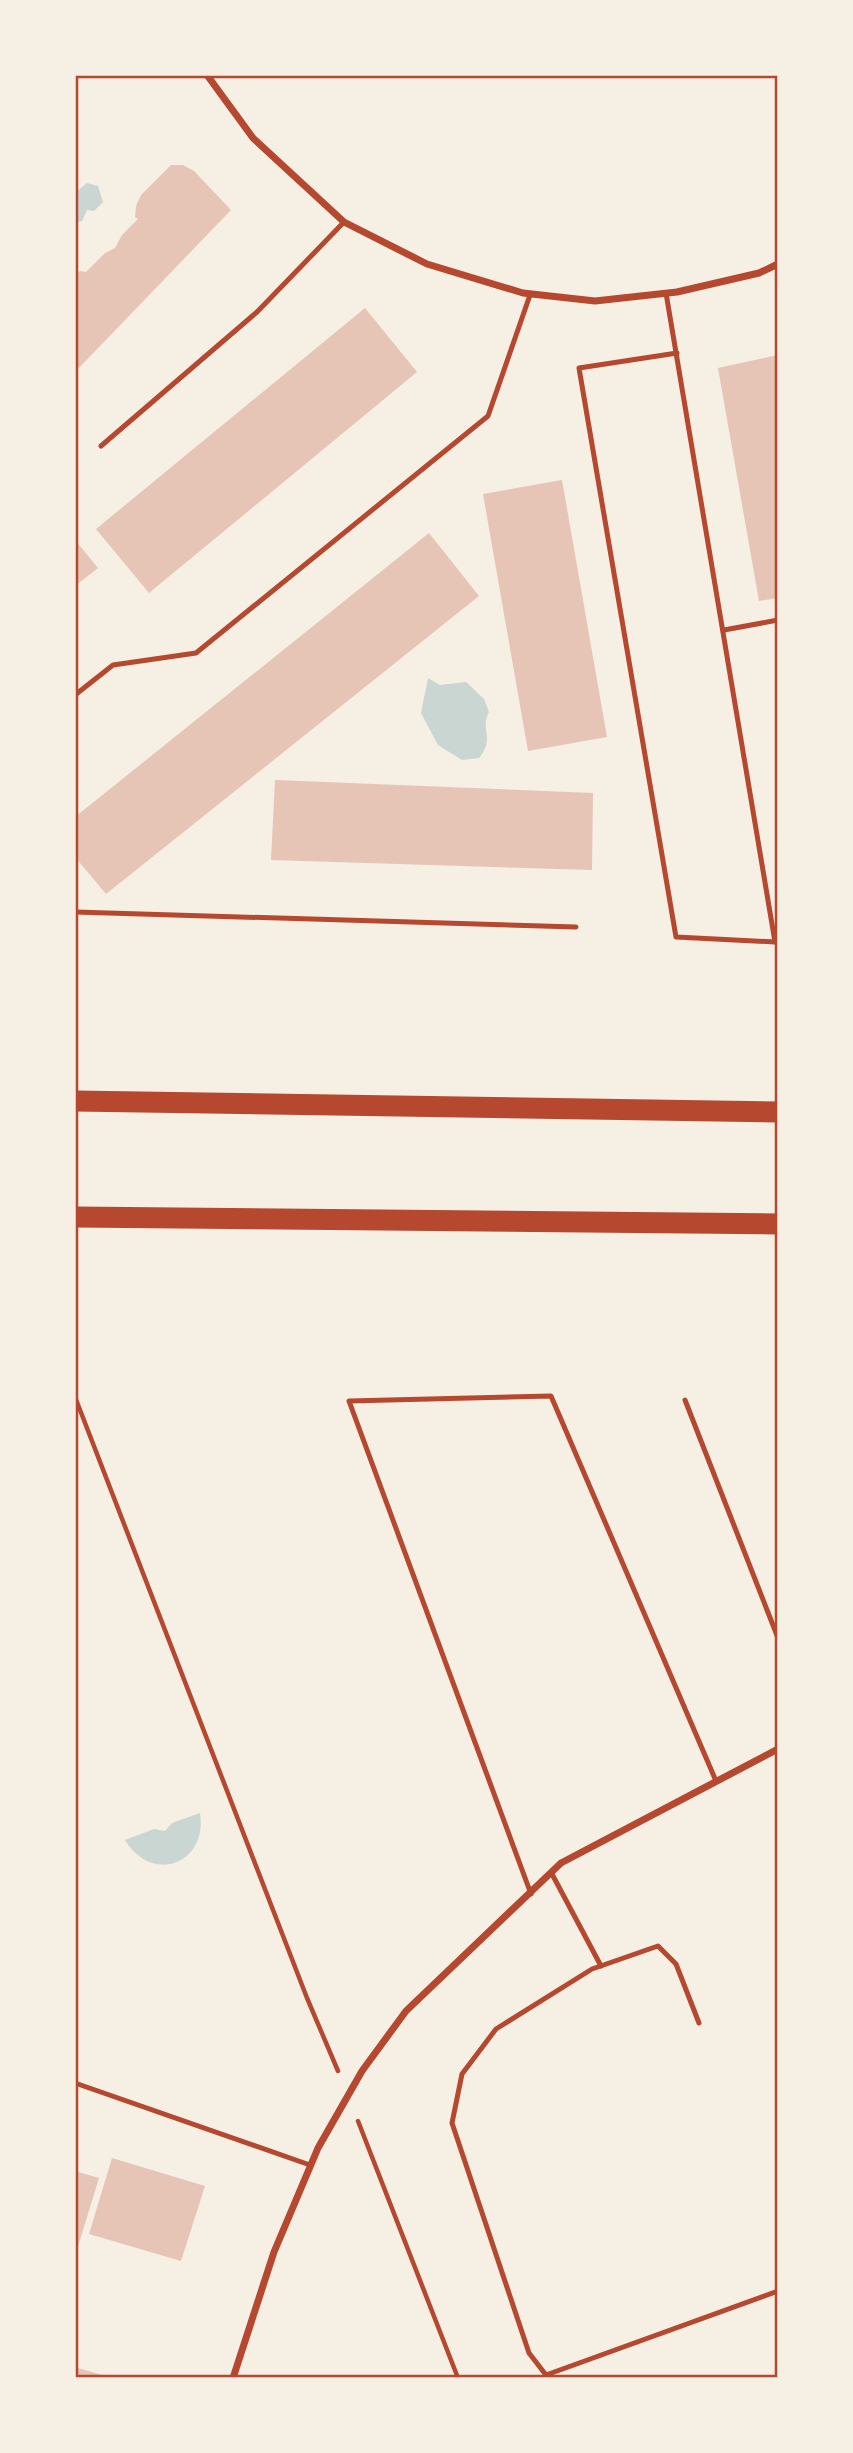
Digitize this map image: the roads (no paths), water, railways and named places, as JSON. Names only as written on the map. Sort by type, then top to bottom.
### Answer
[{"type":"highway","points":[[83,1101],[778,1112]]},
{"type":"highway","points":[[75,1217],[778,1224]]},
{"type":"street","points":[[207,75],[253,138],[344,222],[361,233],[427,264],[530,295],[596,301],[666,293],[760,273],[778,264]]},
{"type":"street","points":[[233,2378],[274,2252],[310,2165],[348,2094],[406,2011],[561,1863],[778,1749]]},
{"type":"lane","points":[[101,446],[257,312],[344,222]]},
{"type":"lane","points":[[666,293],[677,353],[724,629],[776,942],[676,937],[579,368],[677,353]]},
{"type":"lane","points":[[75,695],[113,665],[196,653],[488,416],[530,295]]},
{"type":"lane","points":[[724,629],[778,620]]},
{"type":"lane","points":[[75,912],[576,927]]},
{"type":"lane","points":[[531,1894],[348,1401],[551,1396],[716,1781]]},
{"type":"lane","points":[[685,1400],[778,1638]]},
{"type":"lane","points":[[552,1874],[601,1966]]},
{"type":"lane","points":[[699,2023],[676,1964],[658,1946],[601,1966],[496,2029],[461,2074],[452,2123],[528,2353],[546,2375],[778,2291]]},
{"type":"lane","points":[[75,2083],[310,2165]]}]
